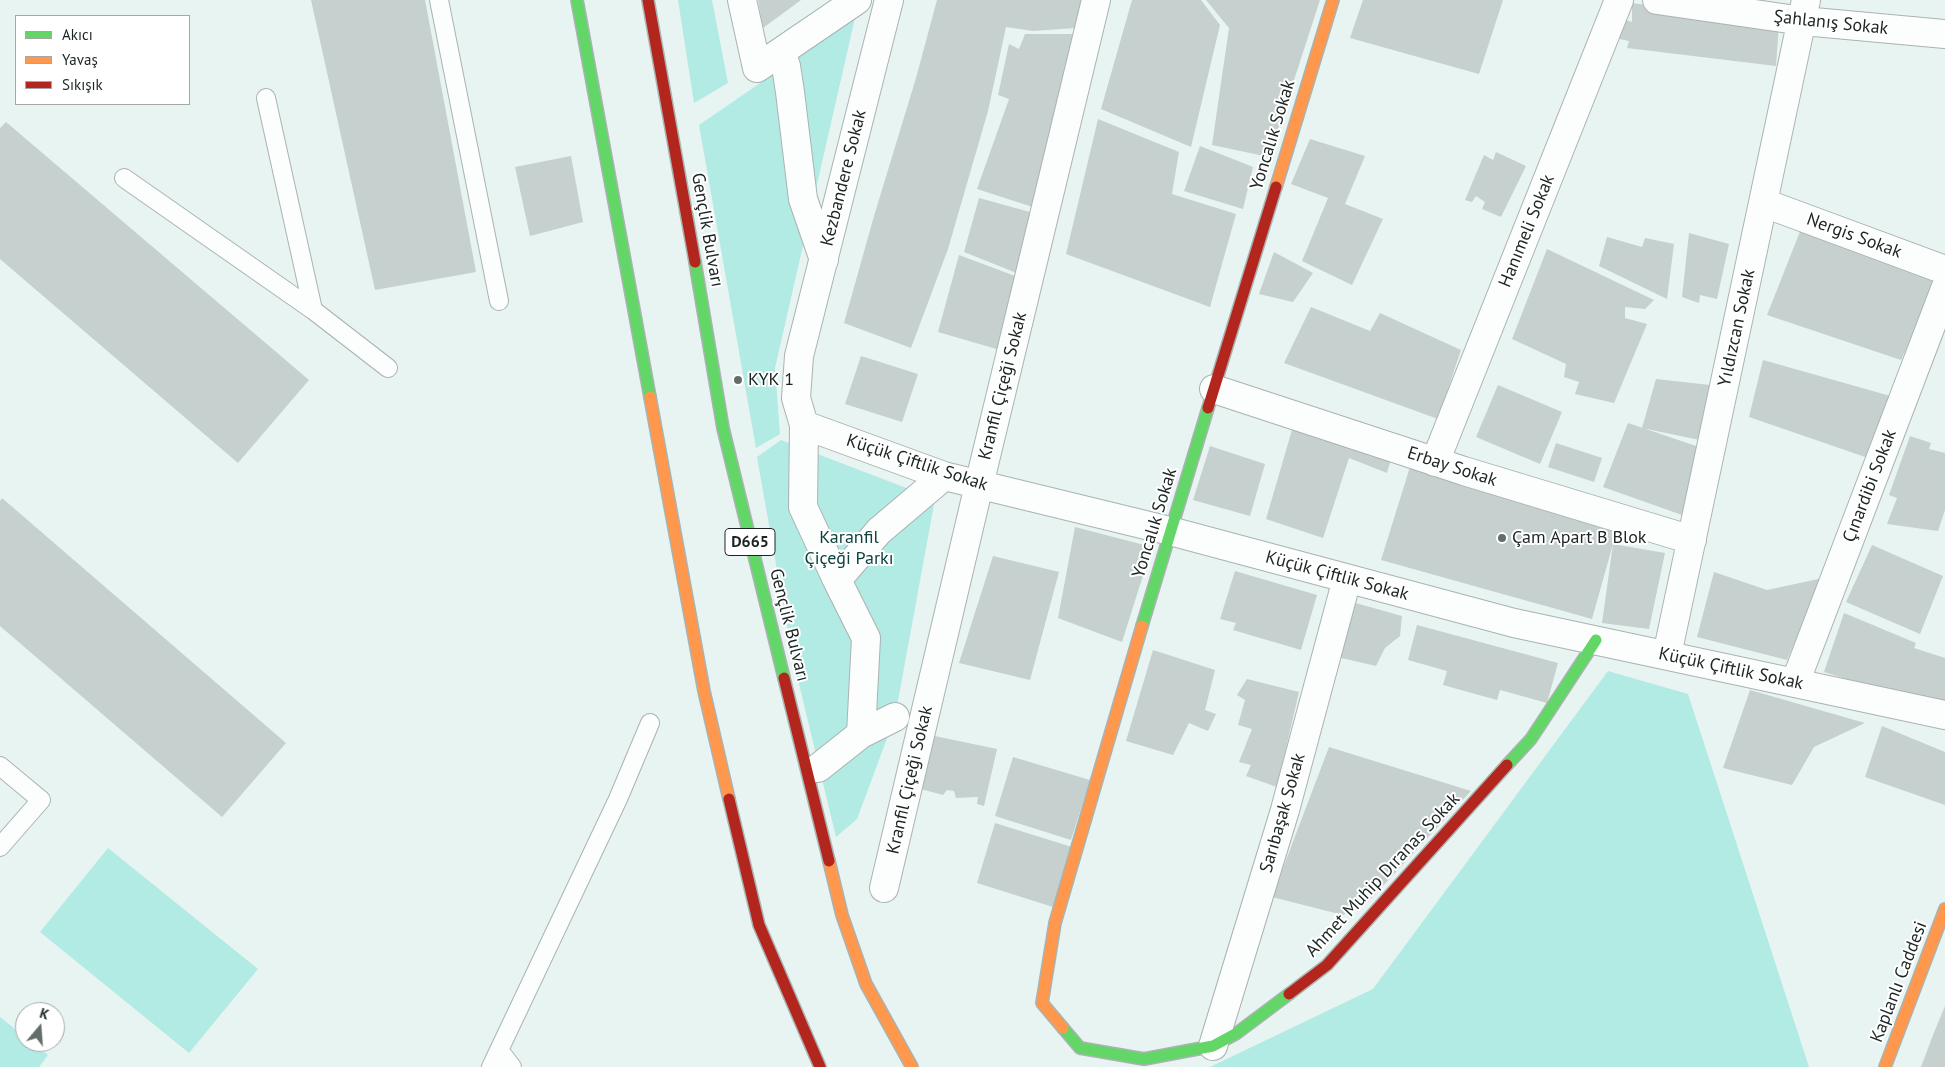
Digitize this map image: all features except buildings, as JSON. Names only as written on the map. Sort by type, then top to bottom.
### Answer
[{"type":"main road","points":[[578,0],[704,691],[759,925],[820,1067]]},
{"type":"main road","name":"Gençlik Bulvarı","points":[[648,0],[723,428],[842,915],[866,984],[912,1067]]},
{"type":"main road","name":"Yoncalık Sokak","points":[[1080,1048],[1042,1003],[1055,923],[1170,532],[1333,0]]},
{"type":"main road","name":"Ahmet Muhip Dıranas Sokak","points":[[1080,1048],[1144,1060],[1213,1046],[1237,1033],[1327,965],[1531,739],[1596,640]]},
{"type":"main road","name":"Kaplanlı Caddesi","points":[[1885,1067],[1939,946],[1945,909]]},
{"type":"street","points":[[742,0],[756,68],[858,0]]},
{"type":"street","name":"Kezbandere Sokak","points":[[804,426],[796,398],[799,356],[889,0]]},
{"type":"street","name":"Kranfil Çiçeği Sokak","points":[[884,888],[1096,0]]},
{"type":"street","name":"Hanımeli Sokak","points":[[1435,462],[1619,0]]},
{"type":"street","name":"Şahlanış Sokak","points":[[1657,0],[1804,11],[1945,34]]},
{"type":"street","name":"Yıldızcan Sokak","points":[[1667,656],[1804,11]]},
{"type":"street","points":[[781,52],[786,66],[790,92],[802,199],[824,260]]},
{"type":"street","name":"Nergis Sokak","points":[[1764,203],[1945,270]]},
{"type":"street","name":"Çınardibi Sokak","points":[[1795,682],[1945,288]]},
{"type":"street","name":"Erbay Sokak","points":[[1214,388],[1435,462],[1692,540]]},
{"type":"street","points":[[804,426],[803,507],[866,638],[861,734]]},
{"type":"street","name":"Küçük Çiftlik Sokak","points":[[804,426],[944,476],[1170,532],[1514,623],[1795,682],[1945,716]]},
{"type":"street","points":[[837,580],[879,532],[944,476]]},
{"type":"street","name":"Sarıbaşak Sokak","points":[[1213,1046],[1285,810],[1347,579]]},
{"type":"street","points":[[818,768],[861,734],[894,718]]},
{"type":"lane","points":[[439,0],[499,301]]},
{"type":"lane","points":[[266,98],[314,310]]},
{"type":"lane","points":[[124,178],[314,310],[388,368]]},
{"type":"lane","points":[[491,1067],[618,799],[650,723]]},
{"type":"lane","points":[[0,766],[41,800],[0,847]]},
{"type":"lane","points":[[499,1050],[512,1067]]},
{"type":"green space","points":[[678,0],[712,0],[728,83],[694,103]]},
{"type":"green space","points":[[855,18],[775,368],[780,434],[756,448],[699,125]]},
{"type":"green space","name":"Karanfil Çiçeği Parkı","points":[[781,440],[935,499],[895,717],[857,819],[836,837],[792,655],[757,457]]},
{"type":"green space","points":[[1608,671],[1688,694],[1809,1067],[1210,1067],[1373,989]]},
{"type":"green space","points":[[108,848],[258,969],[189,1053],[40,932]]},
{"type":"green space","points":[[0,1017],[15,1029],[15,1052],[44,1052],[48,1055],[39,1067],[0,1067]]},
{"type":"traffic: fast","points":[[577,0],[650,397]]},
{"type":"traffic: fast","points":[[695,262],[723,428],[784,678]]},
{"type":"traffic: fast","points":[[1142,626],[1208,408]]},
{"type":"traffic: fast","points":[[1507,765],[1531,739],[1596,640]]},
{"type":"traffic: fast","points":[[1063,1028],[1080,1048],[1144,1059],[1213,1046],[1237,1033],[1289,994]]},
{"type":"traffic: slow","points":[[1276,187],[1333,0]]},
{"type":"traffic: slow","points":[[650,397],[704,691],[729,799]]},
{"type":"traffic: slow","points":[[1063,1028],[1042,1003],[1055,923],[1142,626]]},
{"type":"traffic: slow","points":[[829,861],[842,915],[866,984],[912,1067]]},
{"type":"traffic: slow","points":[[1885,1067],[1945,909]]},
{"type":"traffic: jam","points":[[648,0],[695,262]]},
{"type":"traffic: jam","points":[[1208,408],[1276,187]]},
{"type":"traffic: jam","points":[[784,678],[829,861]]},
{"type":"traffic: jam","points":[[1289,994],[1327,965],[1507,765]]},
{"type":"traffic: jam","points":[[729,799],[759,925],[820,1067]]},
{"type":"place","name":"KYK 1","points":[[738,380]]},
{"type":"place","name":"Çam Apart B Blok","points":[[1502,538]]}]
